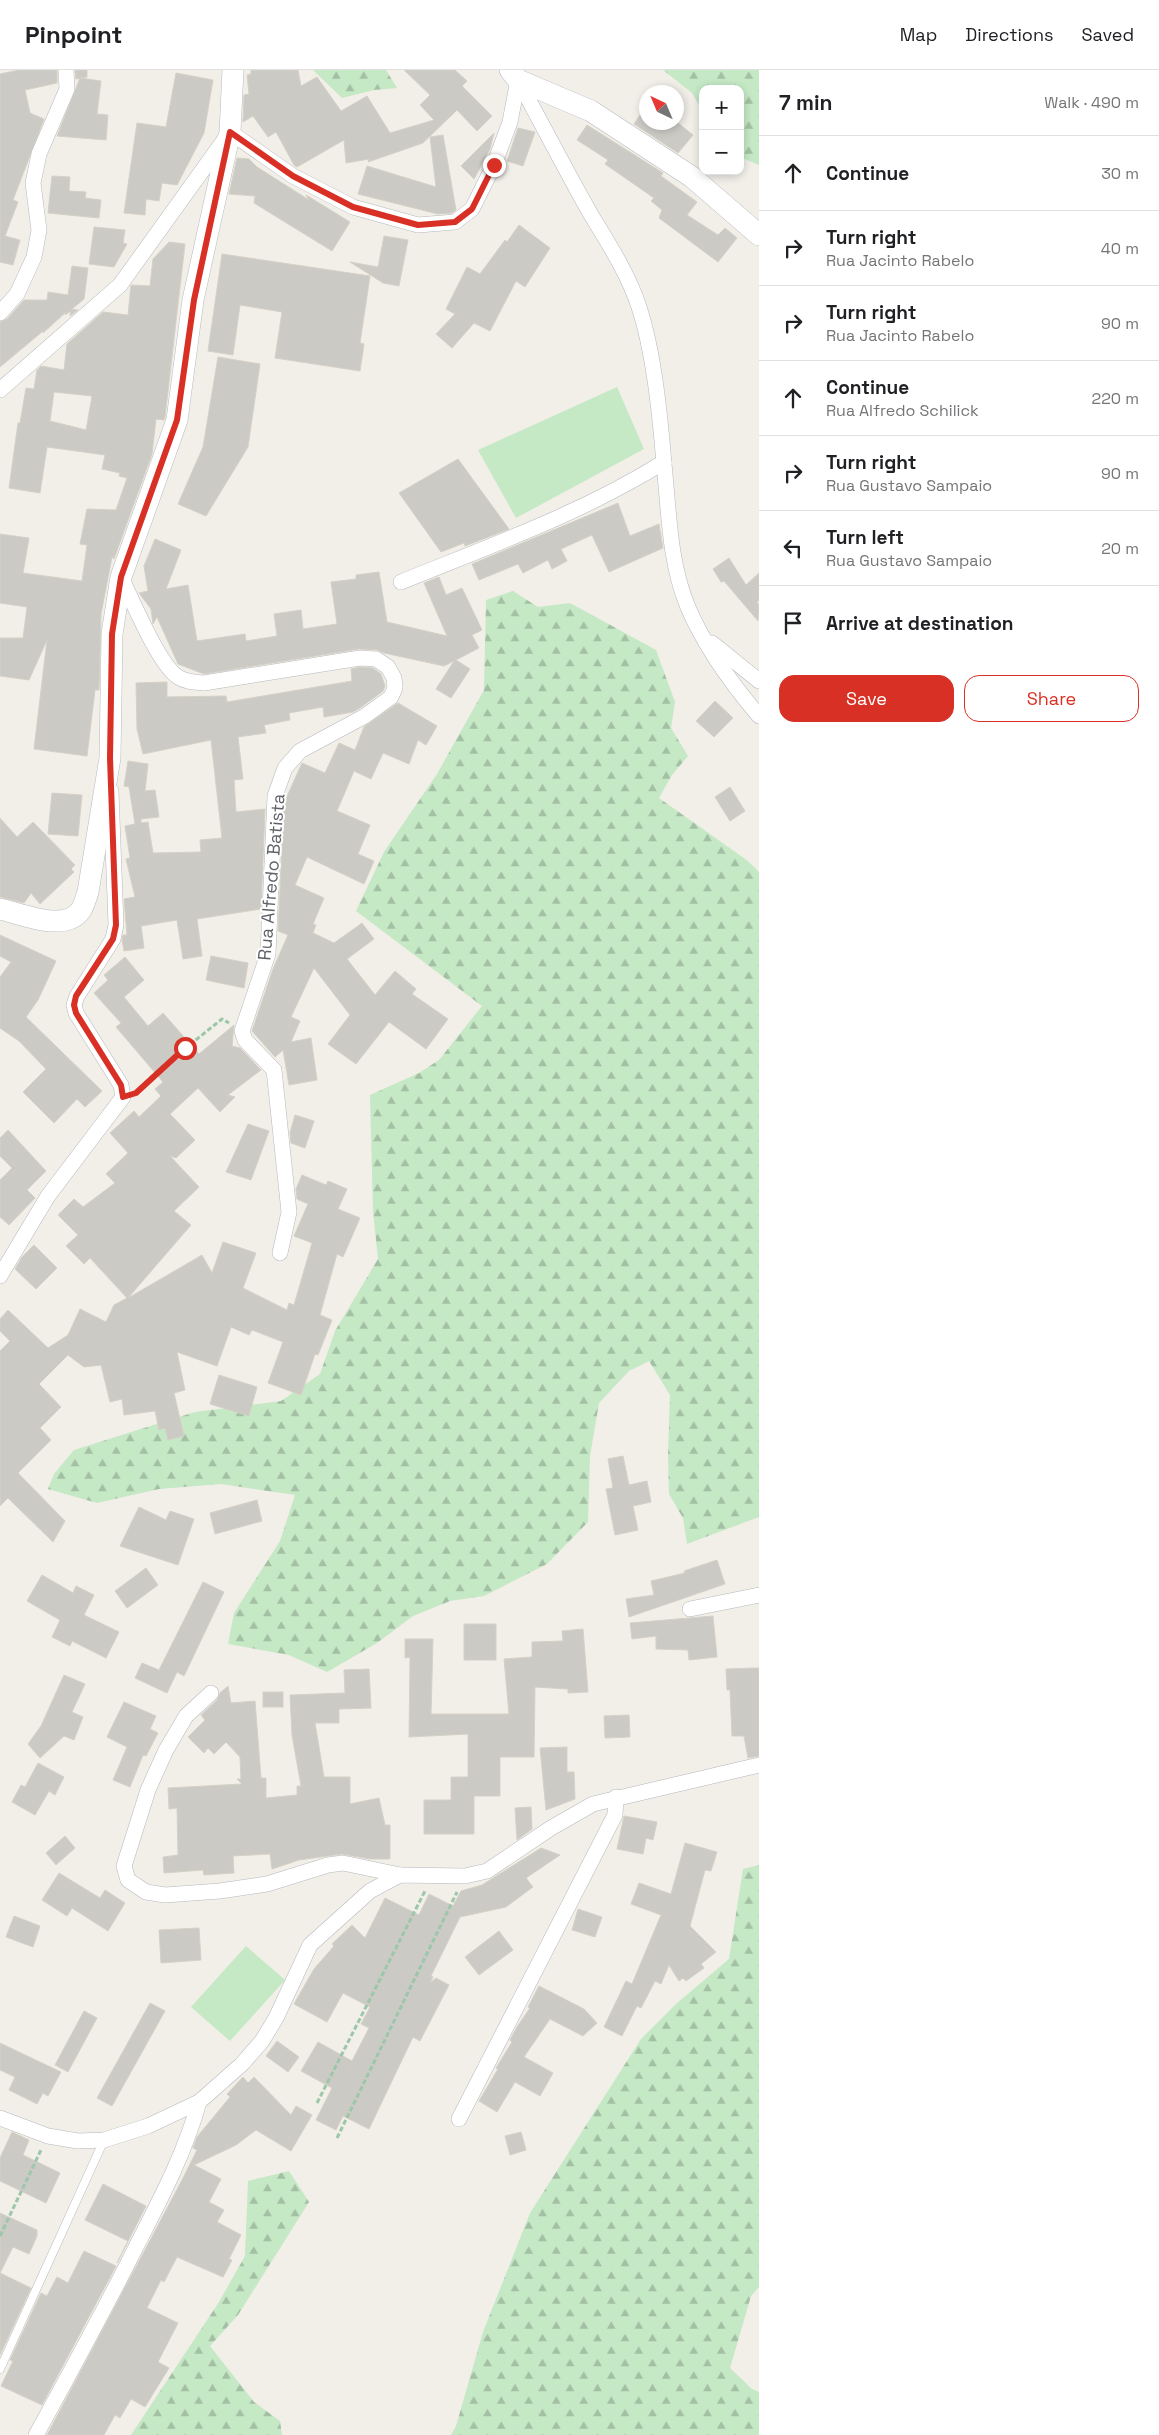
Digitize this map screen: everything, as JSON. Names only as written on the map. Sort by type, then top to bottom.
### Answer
[{"type":"street","points":[[0,313],[17,294],[34,257],[39,230],[33,184],[39,154],[67,89],[66,70]]},
{"type":"street","points":[[0,1276],[48,1196],[123,1097],[121,1085],[76,1013],[74,1005],[76,996],[113,939],[116,925],[110,758],[112,634],[121,577],[177,420],[194,300],[230,132],[232,70]]},
{"type":"street","points":[[230,132],[293,176],[353,207],[418,225],[455,222],[472,209],[494,165],[510,122],[514,75]]},
{"type":"street","points":[[514,75],[591,111],[692,177],[759,235]]},
{"type":"street","points":[[514,75],[623,269],[639,306],[649,344],[664,462],[668,521],[677,572],[687,605],[703,636],[735,687],[759,716]]},
{"type":"street","points":[[0,390],[120,285],[230,132]]},
{"type":"street","points":[[401,582],[506,540],[620,490],[664,462]]},
{"type":"street","name":"Rua Alfredo Batista","points":[[121,577],[165,664],[176,676],[188,682],[204,683],[360,658],[376,659],[388,666],[394,678],[395,688],[391,697],[365,716],[300,751],[286,768],[275,796],[268,954],[242,1031]]},
{"type":"street","points":[[703,636],[759,681]]},
{"type":"street","points":[[0,909],[57,923],[69,920],[80,911],[88,892],[110,758]]},
{"type":"street","points":[[242,1031],[245,1040],[274,1070],[289,1212],[280,1253]]},
{"type":"street","points":[[690,1609],[759,1595]]},
{"type":"street","points":[[212,1693],[186,1716],[166,1750],[148,1790],[124,1866],[128,1880],[146,1892],[165,1895],[220,1891],[267,1884],[328,1864],[343,1863],[400,1875],[432,1877],[465,1876],[487,1871],[568,1818],[593,1804],[616,1797],[759,1765]]},
{"type":"street","points":[[459,2119],[615,1815],[616,1797]]},
{"type":"street","points":[[0,2118],[48,2136],[78,2141],[104,2140],[148,2126],[199,2102],[242,2064],[262,2041],[279,2012],[302,1958],[310,1945],[370,1891],[400,1875]]},
{"type":"street","points":[[36,2435],[106,2306],[171,2178],[191,2130],[199,2102]]},
{"type":"lane","points":[[0,2369],[104,2140]]},
{"type":"path","points":[[123,1097],[136,1093],[162,1068],[222,1019],[242,1031]]},
{"type":"path","points":[[337,2138],[465,1876]]},
{"type":"path","points":[[317,2102],[432,1877]]},
{"type":"path","points":[[0,2236],[48,2136]]},
{"type":"green space","points":[[313,70],[386,70],[397,88],[374,90],[342,98]]},
{"type":"green space","points":[[663,70],[759,70],[759,165],[744,159],[744,85],[699,85],[699,104],[692,93]]},
{"type":"green space","points":[[617,387],[644,449],[516,518],[478,450]]},
{"type":"green space","points":[[513,591],[538,607],[570,603],[656,650],[675,702],[671,728],[688,756],[672,775],[659,798],[748,861],[759,872],[759,1517],[687,1544],[683,1518],[669,1494],[670,1395],[649,1361],[629,1371],[599,1403],[590,1456],[588,1522],[547,1564],[484,1596],[450,1601],[413,1616],[377,1643],[327,1672],[289,1655],[228,1644],[234,1613],[280,1541],[295,1495],[221,1484],[159,1489],[97,1503],[48,1489],[54,1474],[74,1450],[195,1412],[281,1401],[320,1374],[335,1331],[378,1259],[373,1211],[370,1095],[419,1073],[439,1060],[482,1006],[356,911],[384,852],[437,774],[484,690],[486,600]]},
{"type":"green space","points":[[759,1865],[759,2287],[751,2296],[730,2368],[752,2389],[759,2392],[759,2435],[451,2435],[456,2426],[483,2332],[530,2213],[641,2039],[676,2004],[729,1959],[743,1869]]},
{"type":"green space","points":[[246,1946],[285,1980],[230,2041],[191,2007]]},
{"type":"green space","points":[[289,2171],[309,2202],[238,2315],[210,2346],[254,2402],[280,2421],[282,2435],[131,2435],[219,2302],[245,2256],[248,2181]]},
{"type":"building","points":[[19,70],[57,70],[57,83],[25,90],[30,113],[44,119],[13,200],[18,202],[5,236],[20,240],[13,265],[0,262],[0,74]]},
{"type":"building","points":[[75,70],[87,70],[87,77],[76,79]]},
{"type":"building","points":[[251,70],[298,70],[301,86],[317,77],[341,111],[367,96],[390,133],[434,120],[420,105],[430,95],[404,70],[455,70],[467,81],[462,86],[492,116],[477,131],[457,110],[423,143],[368,162],[369,159],[346,163],[344,140],[297,167],[294,165],[276,132],[268,137],[253,116],[243,122],[244,95],[249,94],[247,75],[251,74]]},
{"type":"building","points":[[176,73],[213,80],[204,133],[177,185],[162,183],[159,201],[146,199],[145,215],[124,213],[137,123],[166,127]]},
{"type":"building","points":[[80,78],[101,81],[97,114],[108,115],[106,140],[57,136]]},
{"type":"building","points":[[639,116],[639,127],[634,124]]},
{"type":"building","points":[[587,125],[663,173],[661,176],[697,202],[687,215],[718,235],[725,228],[737,238],[718,262],[659,218],[662,210],[651,201],[654,198],[605,164],[608,160],[577,140]]},
{"type":"building","points":[[518,128],[535,132],[523,166],[507,161]]},
{"type":"building","points":[[684,128],[693,135],[678,153],[643,130],[684,130]]},
{"type":"building","points":[[494,133],[490,149],[474,179],[461,166]]},
{"type":"building","points":[[443,135],[456,210],[452,213],[438,214],[358,194],[367,166],[436,187],[430,137]]},
{"type":"building","points":[[237,158],[249,159],[257,167],[309,200],[306,195],[350,222],[332,251],[254,203],[255,196],[229,194]]},
{"type":"building","points":[[52,176],[70,177],[69,191],[86,192],[85,198],[101,200],[99,218],[48,213]]},
{"type":"building","points":[[519,225],[550,248],[525,287],[516,281],[490,331],[474,323],[452,348],[436,334],[455,314],[446,309],[467,267],[480,274],[505,240],[507,242]]},
{"type":"building","points":[[94,227],[125,230],[123,243],[127,244],[114,267],[89,264]]},
{"type":"building","points":[[384,236],[408,240],[399,286],[383,283],[350,262],[378,267]]},
{"type":"building","points":[[169,242],[185,244],[165,417],[164,420],[156,419],[152,454],[114,559],[112,557],[101,614],[99,690],[95,690],[87,756],[34,749],[47,640],[29,680],[0,676],[0,638],[23,638],[27,607],[0,603],[0,534],[29,538],[23,573],[82,581],[87,545],[80,544],[87,509],[116,510],[127,478],[119,476],[120,473],[102,469],[105,455],[47,447],[40,493],[9,488],[18,423],[20,423],[26,388],[34,389],[37,370],[41,366],[64,370],[67,344],[103,312],[128,315],[131,285],[150,286],[153,259]],"holes":[[[54,392],[92,396],[86,430],[50,421]]]},
{"type":"building","points":[[222,254],[370,276],[360,343],[364,344],[360,371],[275,358],[282,312],[240,305],[233,355],[208,351]]},
{"type":"building","points":[[72,266],[88,268],[84,299],[72,309],[78,310],[70,316],[71,311],[65,315],[66,312],[0,367],[0,322],[7,319],[24,300],[47,300],[48,292],[68,295]]},
{"type":"building","points":[[218,357],[260,364],[248,447],[206,516],[178,504],[203,447]]},
{"type":"building","points":[[458,459],[509,529],[465,546],[464,543],[441,552],[399,493]]},
{"type":"building","points":[[618,503],[630,536],[659,524],[663,548],[609,572],[592,535],[561,549],[567,561],[552,569],[548,560],[523,573],[518,564],[479,580],[472,564]]},
{"type":"building","points":[[155,539],[181,550],[166,589],[188,585],[197,641],[245,634],[246,641],[277,636],[274,614],[301,610],[303,629],[337,624],[331,582],[356,579],[356,575],[379,572],[387,622],[447,636],[424,583],[439,577],[446,595],[462,588],[482,630],[472,635],[479,648],[456,660],[470,669],[451,698],[436,689],[454,661],[444,666],[377,650],[359,649],[204,674],[178,664],[157,617],[153,624],[151,609],[139,593],[148,591],[144,566]]},
{"type":"building","points":[[729,558],[746,585],[759,573],[758,621],[724,581],[721,582],[713,569]]},
{"type":"building","points":[[360,667],[373,668],[381,674],[385,686],[383,691],[360,708],[353,712],[324,717],[323,707],[289,713],[290,720],[264,725],[266,733],[238,737],[243,779],[234,780],[236,812],[265,809],[261,909],[197,919],[202,956],[183,959],[177,920],[141,926],[144,948],[124,951],[122,940],[123,935],[127,935],[124,899],[135,897],[126,859],[130,858],[125,826],[135,824],[129,787],[124,786],[128,761],[148,764],[145,791],[155,790],[159,817],[141,819],[141,823],[148,822],[153,853],[201,852],[200,840],[222,838],[211,740],[143,754],[137,729],[136,683],[167,682],[167,697],[226,696],[227,702],[352,681],[351,669]]},
{"type":"building","points":[[715,701],[733,718],[714,737],[696,721]]},
{"type":"building","points":[[398,703],[437,726],[426,745],[418,740],[409,764],[383,753],[371,779],[354,771],[337,811],[370,825],[358,854],[374,861],[364,884],[307,857],[295,885],[324,898],[313,924],[316,925],[313,933],[334,943],[362,923],[374,939],[347,959],[375,995],[395,971],[416,989],[412,994],[448,1019],[426,1049],[389,1022],[356,1064],[328,1044],[350,1015],[314,968],[291,1017],[300,1021],[291,1042],[311,1038],[317,1080],[289,1085],[283,1050],[275,1057],[252,1031],[273,969],[288,935],[278,931],[284,803],[302,763],[325,773],[339,743],[355,750],[364,727]]},
{"type":"building","points":[[730,787],[745,811],[730,821],[715,797]]},
{"type":"building","points":[[52,793],[82,795],[78,836],[48,834]]},
{"type":"building","points":[[0,818],[17,837],[33,822],[75,865],[71,869],[74,872],[40,904],[31,893],[24,903],[0,897]]},
{"type":"building","points":[[0,935],[56,961],[38,1000],[26,1017],[102,1091],[85,1107],[77,1099],[54,1123],[23,1092],[46,1069],[19,1041],[0,1028],[0,977],[11,962],[0,956]]},
{"type":"building","points":[[211,956],[248,963],[244,988],[206,980]]},
{"type":"building","points":[[125,957],[144,980],[124,997],[148,1026],[163,1013],[199,1054],[234,1025],[232,1046],[240,1048],[261,1070],[228,1095],[235,1097],[220,1112],[198,1088],[170,1114],[195,1140],[176,1158],[170,1156],[199,1187],[174,1211],[191,1225],[128,1298],[202,1255],[212,1273],[223,1242],[256,1253],[243,1288],[287,1310],[289,1303],[294,1305],[312,1243],[294,1236],[308,1204],[297,1199],[296,1189],[302,1175],[326,1185],[328,1181],[347,1189],[338,1209],[360,1218],[343,1257],[337,1254],[320,1315],[332,1320],[318,1355],[315,1354],[301,1395],[268,1383],[283,1342],[252,1330],[249,1335],[231,1327],[217,1366],[177,1352],[185,1390],[174,1393],[184,1436],[168,1440],[165,1428],[159,1430],[155,1411],[124,1415],[122,1399],[110,1402],[101,1365],[84,1367],[68,1355],[39,1384],[61,1407],[40,1428],[51,1440],[18,1473],[65,1521],[53,1542],[8,1498],[0,1506],[0,1351],[10,1341],[0,1331],[0,1319],[8,1310],[48,1348],[68,1335],[80,1309],[106,1322],[114,1305],[127,1298],[90,1258],[84,1264],[66,1246],[78,1235],[58,1215],[74,1199],[83,1207],[115,1183],[106,1174],[128,1153],[110,1133],[134,1111],[139,1117],[161,1096],[155,1089],[163,1082],[116,1027],[121,1023],[94,993],[108,980],[104,975]]},
{"type":"building","points":[[295,1115],[314,1121],[305,1148],[291,1143],[290,1133]]},
{"type":"building","points":[[248,1124],[269,1131],[251,1180],[226,1172]]},
{"type":"building","points":[[8,1130],[46,1171],[27,1190],[35,1198],[9,1225],[0,1217],[0,1180],[12,1168],[0,1156],[0,1138]]},
{"type":"building","points":[[34,1245],[57,1268],[36,1289],[15,1269],[22,1257]]},
{"type":"building","points":[[219,1375],[257,1387],[249,1416],[210,1404]]},
{"type":"building","points":[[623,1456],[629,1485],[647,1481],[651,1502],[633,1506],[638,1530],[615,1535],[606,1489],[613,1488],[608,1459]]},
{"type":"building","points":[[257,1500],[262,1521],[215,1534],[210,1513]]},
{"type":"building","points":[[139,1507],[166,1520],[170,1511],[194,1519],[178,1565],[120,1546]]},
{"type":"building","points":[[717,1560],[725,1584],[629,1617],[626,1599],[654,1595],[651,1581],[685,1573],[684,1571]]},
{"type":"building","points":[[146,1568],[158,1585],[127,1608],[115,1591]]},
{"type":"building","points":[[42,1575],[73,1593],[76,1586],[94,1595],[84,1615],[119,1632],[106,1658],[72,1641],[70,1646],[52,1637],[60,1620],[27,1601]]},
{"type":"building","points":[[203,1582],[224,1592],[184,1676],[177,1672],[167,1693],[135,1678],[142,1663],[159,1670]]},
{"type":"building","points":[[713,1616],[717,1657],[689,1660],[688,1650],[656,1649],[656,1636],[632,1639],[630,1623]]},
{"type":"building","points":[[464,1624],[496,1624],[496,1660],[464,1660]]},
{"type":"building","points":[[583,1629],[588,1692],[568,1693],[568,1689],[535,1687],[534,1757],[500,1757],[500,1796],[474,1796],[474,1834],[424,1834],[424,1800],[451,1800],[451,1777],[468,1777],[468,1734],[409,1737],[410,1657],[405,1658],[405,1639],[433,1639],[431,1714],[509,1714],[504,1659],[532,1657],[532,1642],[563,1641],[562,1631]]},
{"type":"building","points":[[759,1668],[759,1756],[748,1758],[744,1736],[732,1736],[730,1690],[727,1690],[726,1669]]},
{"type":"building","points":[[369,1669],[371,1708],[339,1709],[339,1723],[315,1723],[324,1777],[350,1777],[350,1804],[379,1798],[385,1825],[390,1825],[390,1859],[370,1859],[342,1854],[299,1860],[272,1869],[270,1854],[233,1856],[234,1873],[204,1875],[203,1870],[164,1873],[163,1857],[178,1855],[177,1808],[169,1809],[168,1788],[242,1784],[237,1779],[241,1779],[240,1757],[226,1742],[214,1754],[208,1748],[204,1753],[188,1737],[205,1720],[201,1715],[217,1700],[220,1693],[228,1686],[231,1703],[255,1701],[261,1778],[266,1778],[266,1798],[297,1795],[297,1786],[301,1786],[292,1735],[290,1695],[345,1693],[344,1670]]},
{"type":"building","points":[[64,1675],[85,1684],[72,1712],[83,1717],[74,1740],[64,1736],[40,1758],[28,1744],[41,1726]]},
{"type":"building","points":[[263,1692],[283,1692],[283,1707],[263,1707]]},
{"type":"building","points":[[124,1702],[156,1716],[150,1729],[158,1733],[146,1756],[143,1755],[130,1787],[113,1780],[127,1747],[107,1737]]},
{"type":"building","points":[[629,1715],[630,1737],[605,1738],[604,1716]]},
{"type":"building","points":[[567,1747],[567,1772],[574,1772],[575,1799],[546,1810],[540,1748]]},
{"type":"building","points":[[38,1763],[64,1777],[55,1795],[49,1791],[35,1815],[12,1802],[21,1785],[25,1787]]},
{"type":"building","points":[[531,1807],[532,1829],[517,1840],[515,1808]]},
{"type":"building","points":[[624,1816],[657,1822],[653,1840],[646,1838],[643,1854],[617,1849]]},
{"type":"building","points":[[65,1836],[75,1848],[56,1865],[46,1853]]},
{"type":"building","points":[[685,1843],[717,1852],[711,1871],[705,1870],[690,1926],[716,1952],[701,1964],[704,1968],[686,1981],[683,1978],[679,1981],[669,1965],[661,1984],[655,1981],[641,2008],[637,2006],[622,2036],[604,2027],[626,1981],[632,1984],[661,1915],[631,1904],[639,1883],[671,1894]]},
{"type":"building","points":[[541,1848],[560,1855],[526,1878],[533,1887],[506,1907],[460,1917],[431,1976],[433,1977],[430,1983],[436,1978],[449,1985],[420,2041],[413,2037],[369,2129],[343,2116],[336,2130],[316,2120],[332,2088],[301,2071],[318,2042],[352,2061],[369,2028],[361,2024],[370,2007],[343,1993],[327,2022],[294,2004],[314,1969],[334,1946],[332,1944],[352,1925],[365,1938],[385,1898],[419,1915],[429,1894],[453,1906],[461,1891],[482,1885]]},
{"type":"building","points":[[59,1873],[100,1898],[105,1890],[125,1903],[108,1931],[72,1908],[67,1916],[42,1900]]},
{"type":"building","points":[[578,1909],[602,1917],[595,1937],[572,1930]]},
{"type":"building","points":[[14,1916],[40,1926],[33,1947],[6,1937]]},
{"type":"building","points":[[199,1928],[201,1960],[161,1963],[159,1930]]},
{"type":"building","points":[[499,1931],[513,1950],[479,1975],[465,1957]]},
{"type":"building","points":[[539,1986],[584,2009],[597,2023],[583,2036],[550,2019],[524,2057],[553,2073],[540,2096],[515,2082],[497,2112],[479,2101],[512,2042],[510,2040],[517,2027],[530,2008],[528,2007]]},
{"type":"building","points":[[150,2003],[165,2011],[112,2106],[97,2098]]},
{"type":"building","points":[[84,2011],[97,2018],[68,2072],[55,2065]]},
{"type":"building","points":[[277,2041],[299,2057],[288,2072],[266,2056]]},
{"type":"building","points":[[0,2043],[61,2072],[48,2096],[43,2093],[37,2104],[9,2090],[15,2077],[0,2070]]},
{"type":"building","points":[[243,2077],[248,2083],[254,2077],[291,2115],[296,2106],[312,2115],[291,2151],[256,2130],[236,2145],[194,2165],[221,2179],[209,2202],[224,2210],[217,2222],[241,2235],[229,2259],[232,2260],[223,2277],[177,2257],[164,2282],[161,2280],[147,2308],[178,2323],[158,2362],[169,2368],[145,2407],[131,2399],[120,2418],[115,2415],[104,2435],[47,2435],[182,2180],[197,2150],[193,2148],[197,2137],[230,2097],[227,2094]]},
{"type":"building","points":[[12,2132],[29,2140],[23,2155],[60,2173],[46,2203],[0,2181],[0,2158]]},
{"type":"building","points":[[521,2132],[526,2150],[510,2155],[505,2136]]},
{"type":"building","points":[[103,2184],[146,2206],[117,2263],[128,2241],[85,2220]]},
{"type":"building","points":[[0,2213],[37,2230],[37,2236],[29,2254],[13,2247],[0,2273]]},
{"type":"building","points":[[84,2251],[116,2266],[42,2405],[1,2386],[13,2361],[10,2360],[41,2293],[47,2296],[57,2277],[68,2283]]},
{"type":"building","points":[[0,2273],[31,2288],[0,2355]]},
{"type":"route","points":[[185,1048],[136,1093],[123,1097],[121,1085],[76,1013],[74,1005],[76,996],[113,939],[116,925],[110,758],[112,634],[121,577],[177,420],[194,300],[230,132],[293,176],[353,207],[418,225],[455,222],[472,209],[494,165]]}]
